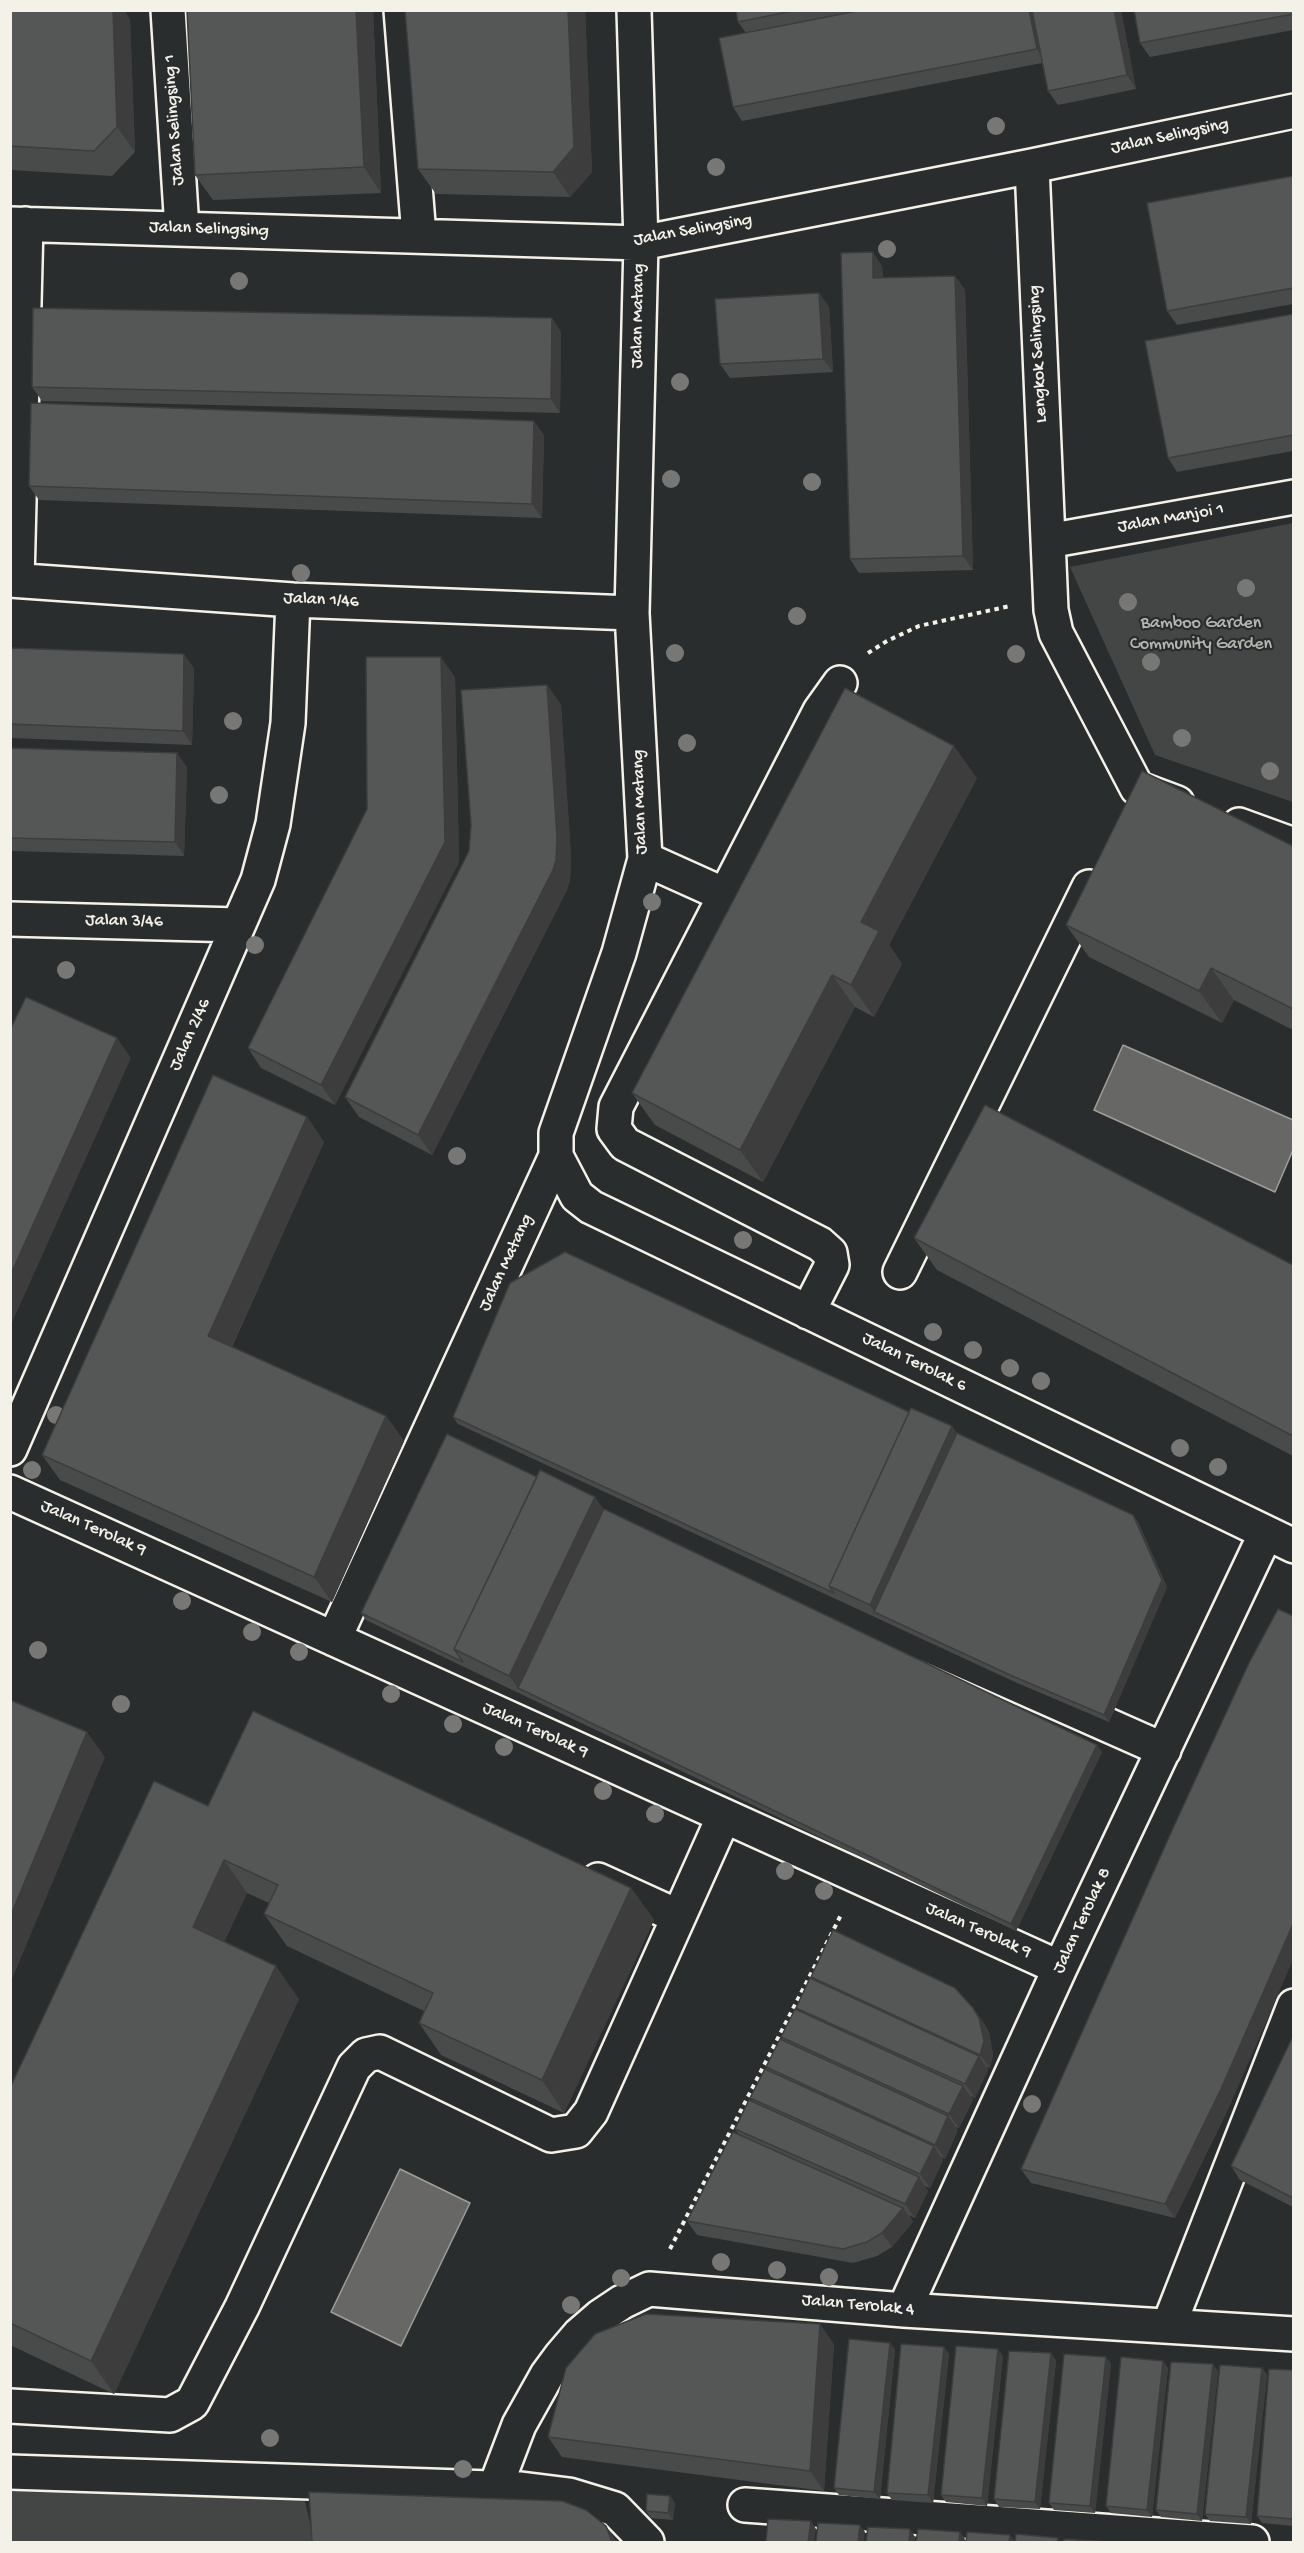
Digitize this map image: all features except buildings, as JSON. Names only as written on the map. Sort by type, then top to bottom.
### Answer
[{"type":"street","name":"Jalan Selingsing 1","points":[[168,10],[182,229]]},
{"type":"street","points":[[401,10],[419,236]]},
{"type":"street","name":"Jalan Matang","points":[[334,1639],[556,1156],[556,1133],[619,953],[645,859],[632,613],[641,243],[634,10]]},
{"type":"street","name":"Jalan Selingsing","points":[[18,224],[641,243],[1032,166],[1293,111]]},
{"type":"street","name":"Lengkok Selingsing","points":[[1032,166],[1050,600],[1056,633],[1137,788]]},
{"type":"street","points":[[14,580],[18,224]]},
{"type":"street","name":"Jalan Manjoi 1","points":[[1048,541],[1293,497]]},
{"type":"street","name":"Jalan 1/46","points":[[14,580],[292,600],[632,613]]},
{"type":"street","name":"Jalan 2/46","points":[[10,1449],[258,880],[273,824],[288,723],[292,600]]},
{"type":"street","points":[[808,1312],[832,1265],[830,1253],[820,1244],[625,1144],[614,1129],[616,1107],[820,711],[840,683]]},
{"type":"street","points":[[1122,819],[1137,788],[1293,845]]},
{"type":"street","points":[[645,859],[725,895]]},
{"type":"street","points":[[900,1272],[1103,859]]},
{"type":"street","name":"Jalan 3/46","points":[[10,919],[238,925]]},
{"type":"street","name":"Jalan Terolak 6","points":[[556,1156],[576,1196],[591,1207],[1280,1540]]},
{"type":"street","points":[[433,1426],[1164,1750]]},
{"type":"street","name":"Jalan Terolak 9","points":[[10,1492],[1060,1968]]},
{"type":"street","name":"Jalan Terolak 8","points":[[904,2310],[1060,1968],[1164,1750],[1280,1540]]},
{"type":"street","points":[[10,2406],[170,2415],[192,2403],[242,2307],[354,2067],[366,2055],[380,2052],[551,2136],[576,2131],[591,2112],[677,1916],[724,1816]]},
{"type":"street","points":[[571,1868],[677,1916]]},
{"type":"street","points":[[1169,2325],[1293,2006]]},
{"type":"street","points":[[495,2488],[506,2456],[531,2402],[561,2356],[579,2335],[601,2316],[622,2302],[649,2289]]},
{"type":"street","name":"Jalan Terolak 4","points":[[649,2289],[904,2310],[1293,2334]]},
{"type":"street","points":[[10,2472],[495,2488],[569,2495],[615,2509],[647,2542]]},
{"type":"street","points":[[745,2505],[1252,2542]]},
{"type":"path","points":[[840,683],[865,656],[887,640],[919,626],[1050,600]]},
{"type":"path","points":[[649,2289],[860,1877]]},
{"type":"green space","name":"Bamboo Garden Community Garden","points":[[1294,523],[1293,802],[1155,755],[1070,567]]},
{"type":"green space","points":[[10,2482],[246,2494],[305,2501],[314,2542],[11,2542]]},
{"type":"shaded area","points":[[1123,1045],[1293,1120],[1293,1150],[1275,1192],[1094,1110]]},
{"type":"shaded area","points":[[400,2169],[470,2203],[401,2346],[331,2312]]}]
